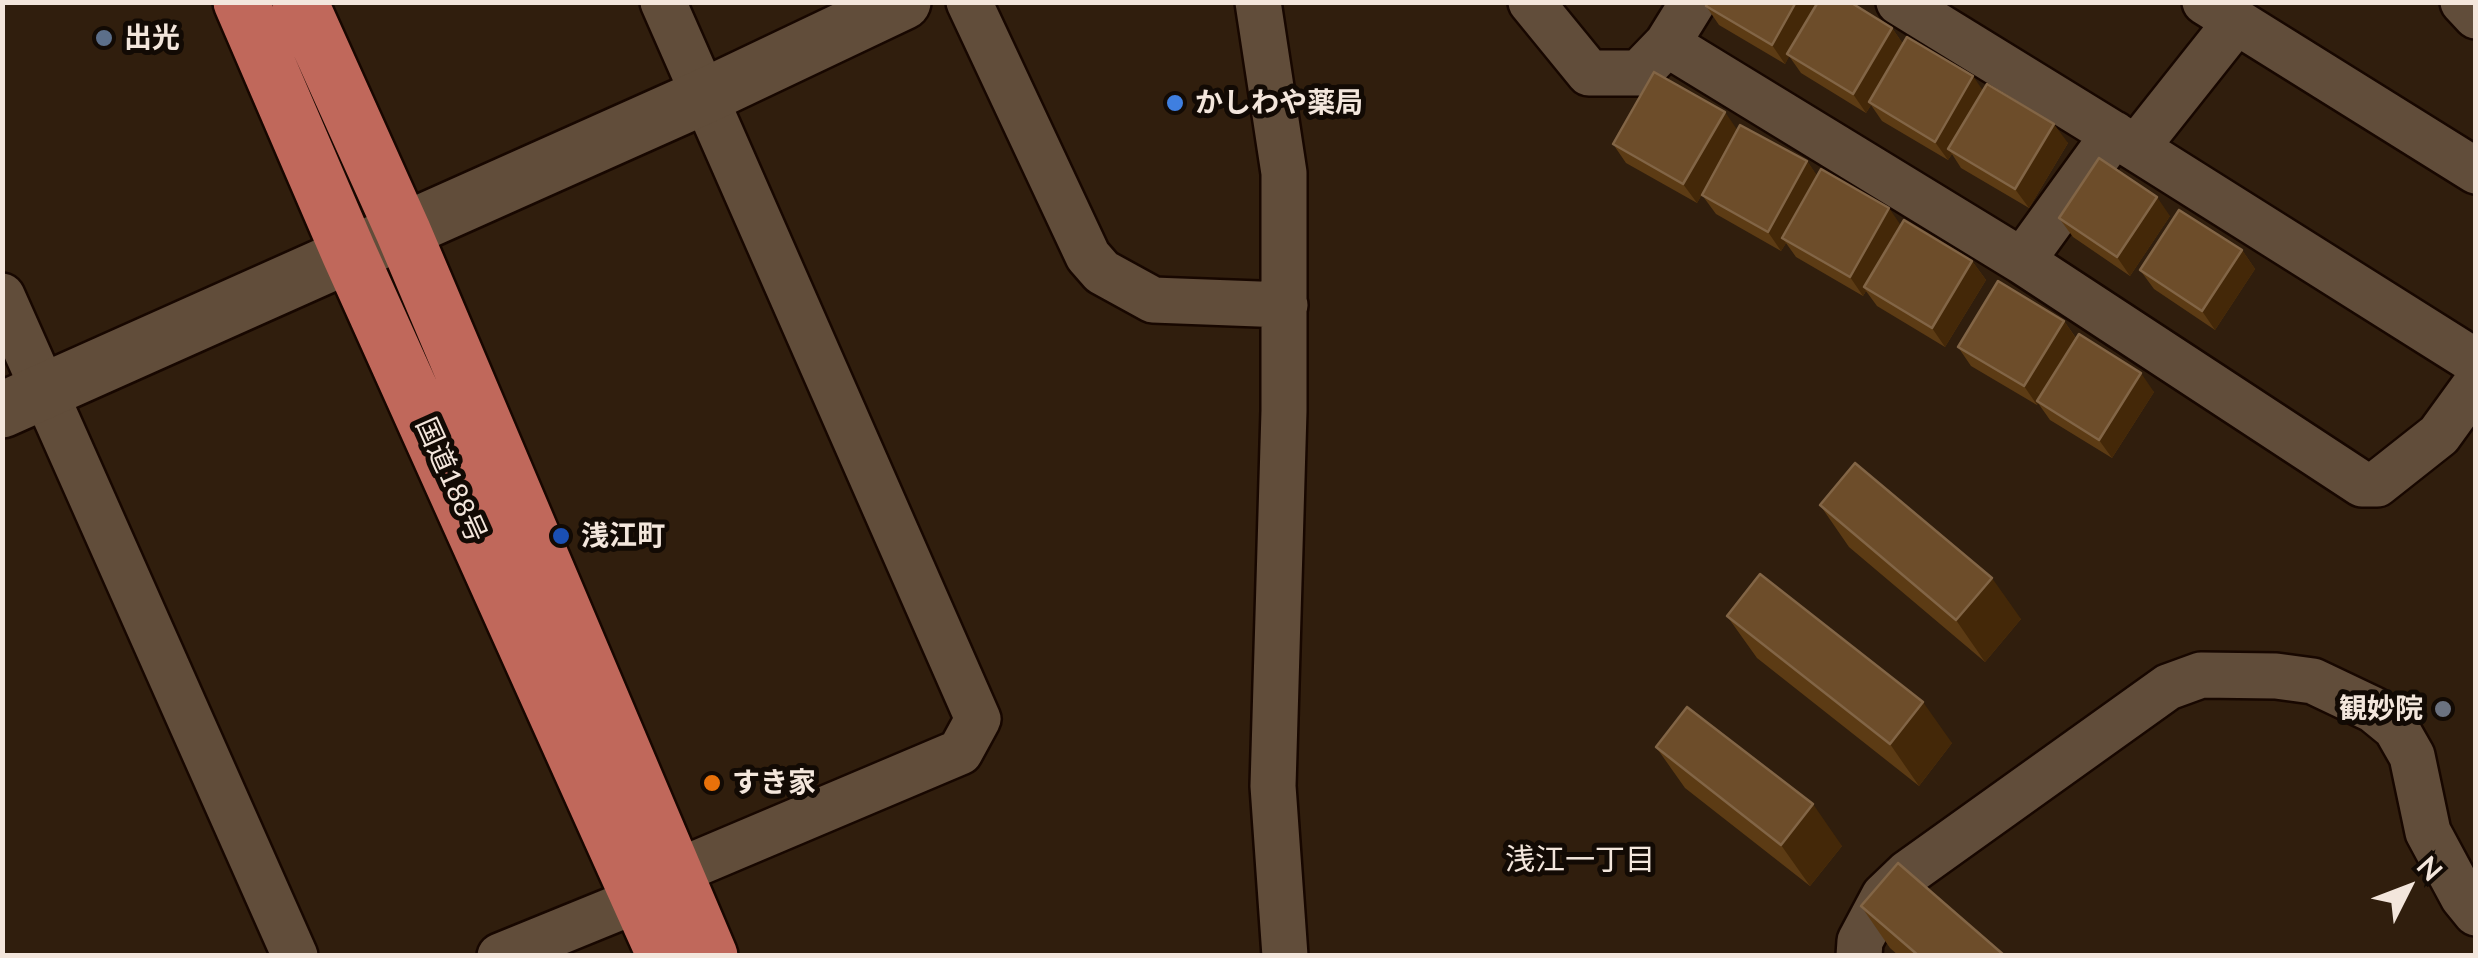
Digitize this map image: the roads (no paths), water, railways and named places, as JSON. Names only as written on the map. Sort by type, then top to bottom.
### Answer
[{"type":"highway","name":"国道188号","points":[[241,2],[349,253],[657,886],[710,956]]},
{"type":"highway","name":"国道188号","points":[[300,2],[403,231],[657,886],[665,956]]},
{"type":"street","points":[[500,956],[960,752],[978,719],[664,2]]},
{"type":"street","points":[[24,400],[705,96],[903,2]]},
{"type":"street","points":[[969,2],[1088,256],[1102,272],[1152,300],[1285,305]]},
{"type":"street","points":[[1258,2],[1284,173],[1284,431],[1273,786],[1285,956]]},
{"type":"street","points":[[1531,2],[1589,73],[1640,72],[1668,44],[1693,2]]},
{"type":"street","points":[[1899,2],[2476,362]]},
{"type":"street","points":[[2462,2],[2476,16]]},
{"type":"street","points":[[2022,261],[2125,141],[2220,12],[2476,171]]},
{"type":"street","points":[[1668,44],[2022,261],[2362,484],[2377,484],[2439,435],[2476,384]]},
{"type":"street","points":[[2,296],[24,400],[295,956]]},
{"type":"street","points":[[1859,956],[1860,941],[1884,896],[1908,872],[2168,688],[2201,675],[2276,676],[2313,681],[2374,710],[2396,728],[2412,756],[2428,832],[2463,897],[2476,913]]},
{"type":"place","name":"出光","points":[[104,38]]},
{"type":"place","name":"かしわや薬局","points":[[1175,103]]},
{"type":"place","name":"浅江町","points":[[561,536]]},
{"type":"place","name":"観妙院","points":[[2443,709]]},
{"type":"place","name":"すき家","points":[[712,783]]},
{"type":"district","name":"浅江一丁目","points":[[1580,860]]}]
